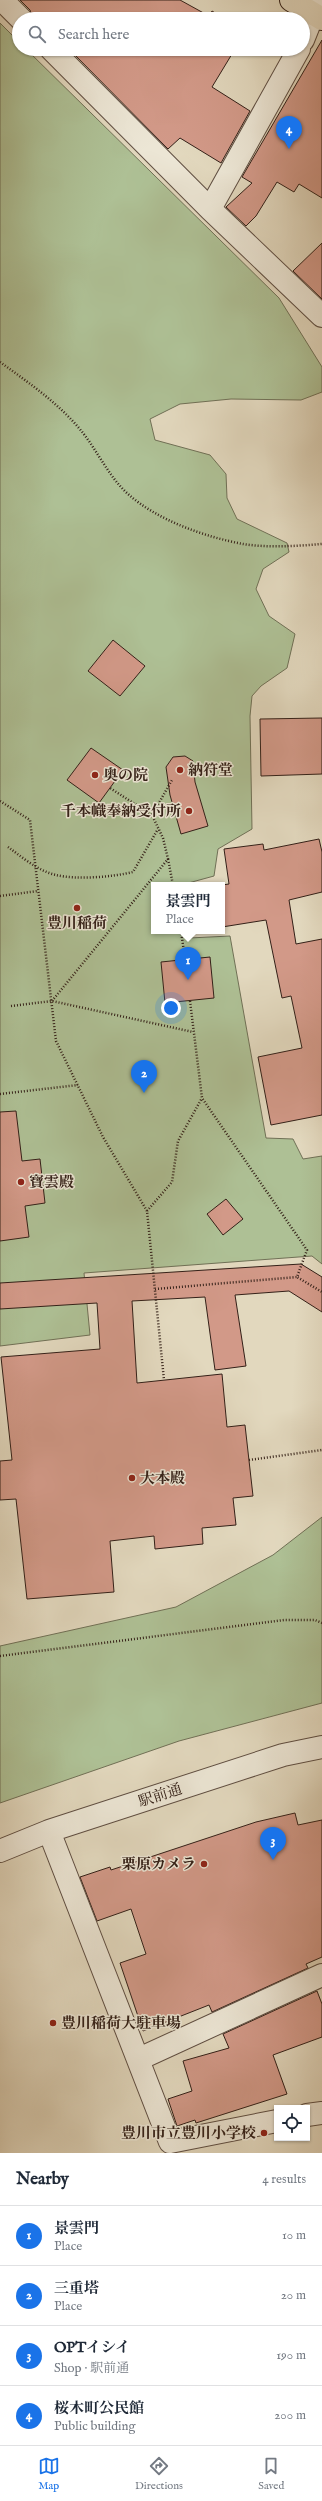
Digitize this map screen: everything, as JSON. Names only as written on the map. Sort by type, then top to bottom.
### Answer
[{"type":"main road","points":[[290,0],[318,11]]},
{"type":"street","points":[[2,0],[14,12]]},
{"type":"street","points":[[310,26],[318,11]]},
{"type":"street","points":[[58,56],[210,209],[322,316]]},
{"type":"street","points":[[210,209],[295,56]]},
{"type":"street","name":"駅前通","points":[[0,1851],[50,1831],[283,1755],[322,1747]]},
{"type":"street","points":[[50,1831],[170,2142],[274,2122]]},
{"type":"street","points":[[139,2059],[322,1975]]},
{"type":"street","points":[[310,2115],[322,2113]]},
{"type":"path","points":[[0,362],[64,413],[82,432],[127,493],[146,507],[212,536],[244,544],[289,546],[322,544]]},
{"type":"path","points":[[152,815],[172,780]]},
{"type":"path","points":[[110,788],[152,815],[164,838],[172,882]]},
{"type":"path","points":[[0,801],[30,820],[56,1040],[103,1137],[147,1211],[164,1380]]},
{"type":"path","points":[[8,847],[35,866],[56,875],[111,877],[133,872],[158,828]]},
{"type":"path","points":[[52,1001],[168,859]]},
{"type":"path","points":[[0,896],[38,891]]},
{"type":"path","points":[[182,934],[186,959]]},
{"type":"path","points":[[11,1006],[52,1001],[193,1032]]},
{"type":"path","points":[[190,1001],[202,1098],[307,1250],[297,1277]]},
{"type":"path","points":[[0,1094],[78,1086]]},
{"type":"path","points":[[147,1211],[172,1182],[178,1141],[202,1098]]},
{"type":"path","points":[[155,1289],[297,1277],[322,1292]]},
{"type":"path","points":[[249,1460],[322,1450]]},
{"type":"path","points":[[0,1656],[284,1620],[315,1620],[322,1623]]},
{"type":"green space","points":[[0,23],[12,35],[12,56],[33,56],[279,298],[322,367],[322,392],[301,400],[231,399],[180,404],[150,419],[155,440],[210,455],[226,474],[227,498],[237,519],[287,543],[289,552],[263,569],[256,589],[269,616],[295,634],[287,668],[261,686],[252,696],[250,716],[252,829],[218,849],[214,876],[192,882],[151,882],[151,934],[188,934],[189,938],[230,936],[266,1138],[293,1139],[303,1159],[322,1156],[322,1264],[312,1256],[84,1273],[90,1335],[0,1346]]},
{"type":"green space","points":[[322,1517],[322,1703],[179,1741],[0,1803],[0,1646],[176,1607],[273,1555]]},
{"type":"building","points":[[20,0],[180,0],[202,12],[31,12]]},
{"type":"building","points":[[322,40],[322,198],[299,184],[294,192],[277,182],[256,216],[246,226],[226,207],[252,183],[242,177]]},
{"type":"building","points":[[76,56],[231,56],[212,87],[250,111],[221,163],[180,138],[168,149]]},
{"type":"building","points":[[322,243],[322,299],[293,271]]},
{"type":"building","points":[[113,640],[145,666],[120,696],[88,671]]},
{"type":"building","points":[[322,718],[322,774],[261,776],[260,719]]},
{"type":"building","name":"奥の院","points":[[91,748],[123,770],[99,803],[67,780]]},
{"type":"building","points":[[185,756],[193,761],[195,782],[208,826],[181,834],[170,795],[166,767],[173,757]]},
{"type":"building","points":[[319,839],[322,852],[322,892],[289,900],[296,944],[322,939],[322,1115],[271,1125],[258,1057],[302,1048],[291,996],[282,998],[266,920],[225,927],[225,885],[229,884],[224,849],[263,844],[264,850]]},
{"type":"building","points":[[210,957],[214,998],[165,1003],[161,962]]},
{"type":"building","name":"寶雲殿","points":[[16,1111],[22,1161],[40,1159],[45,1203],[25,1206],[29,1237],[0,1241],[0,1112]]},
{"type":"building","points":[[226,1199],[243,1219],[223,1235],[207,1214]]},
{"type":"building","points":[[301,1264],[322,1277],[322,1312],[289,1291],[235,1295],[246,1366],[215,1370],[205,1297],[132,1301],[137,1383],[222,1374],[227,1427],[245,1425],[253,1496],[233,1498],[236,1525],[202,1528],[203,1544],[155,1549],[154,1536],[110,1541],[114,1592],[27,1599],[16,1499],[0,1500],[0,1461],[12,1460],[1,1357],[100,1349],[97,1303],[0,1309],[0,1283]]},
{"type":"building","points":[[295,1813],[298,1825],[322,1820],[322,1957],[306,1964],[308,1968],[212,2012],[209,2005],[143,2031],[120,1963],[146,1954],[131,1909],[97,1921],[80,1877],[110,1867],[111,1870],[256,1822]]},
{"type":"building","points":[[317,1991],[322,2004],[322,2037],[273,2055],[287,2094],[196,2123],[195,2120],[177,2126],[168,2099],[192,2091],[183,2061],[229,2048],[223,2034]]},
{"type":"place","name":"桜木町公民館","points":[[289,149]]},
{"type":"place","name":"納符堂","points":[[180,770]]},
{"type":"place","name":"奥の院","points":[[95,775]]},
{"type":"place","name":"千本幟奉納受付所","points":[[189,811]]},
{"type":"place","name":"豊川稲荷","points":[[77,908]]},
{"type":"place","name":"景雲門","points":[[188,980]]},
{"type":"place","name":"三重塔","points":[[144,1093]]},
{"type":"place","name":"寶雲殿","points":[[21,1182]]},
{"type":"place","name":"大本殿","points":[[132,1478]]},
{"type":"place","name":"OPTイシイ","points":[[273,1860]]},
{"type":"place","name":"栗原カメラ","points":[[204,1864]]},
{"type":"place","name":"豊川稲荷大駐車場","points":[[53,2023]]},
{"type":"place","name":"豊川市立豊川小学校","points":[[264,2133]]}]
